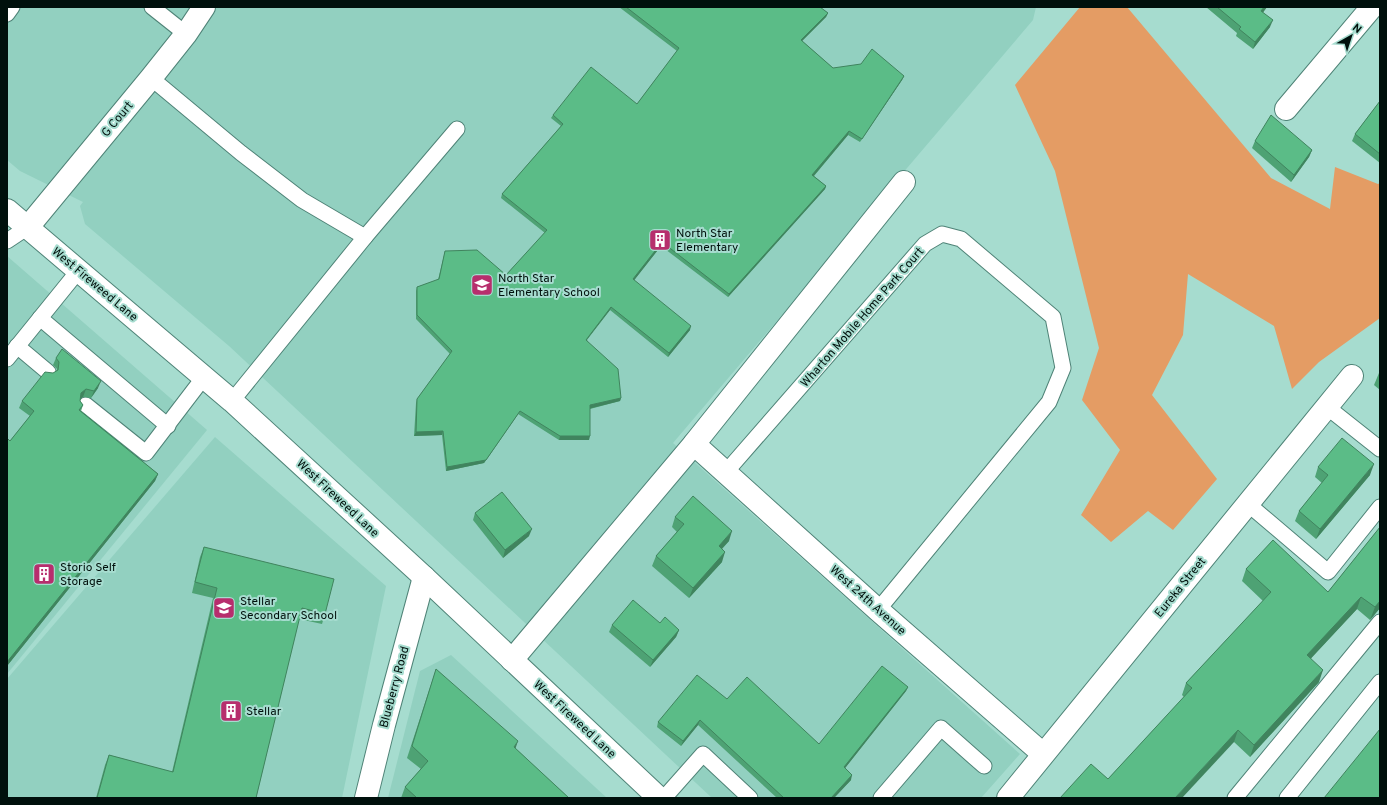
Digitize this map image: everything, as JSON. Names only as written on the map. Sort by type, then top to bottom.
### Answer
[{"type":"street","name":"G Court","points":[[28,227],[151,78],[186,34],[204,7]]},
{"type":"street","points":[[1286,109],[1372,7]]},
{"type":"street","points":[[512,660],[694,444],[904,182]]},
{"type":"street","name":"West Fireweed Lane","points":[[7,210],[232,401],[424,577],[658,798]]},
{"type":"street","name":"Eureka Street","points":[[1008,798],[1352,376]]},
{"type":"street","name":"West 24th Avenue","points":[[694,444],[878,610],[1043,754]]},
{"type":"street","name":"Blueberry Road","points":[[366,798],[424,577]]},
{"type":"lane","points":[[7,14],[12,7]]},
{"type":"lane","points":[[152,7],[186,34]]},
{"type":"lane","points":[[151,78],[240,153],[302,200],[366,237]]},
{"type":"lane","points":[[232,401],[366,237],[457,129]]},
{"type":"lane","points":[[7,241],[28,227]]},
{"type":"lane","name":"Wharton Mobile Home Park Court","points":[[726,472],[925,244],[942,234],[961,239],[1053,317],[1063,368],[1050,402],[878,610]]},
{"type":"lane","points":[[7,359],[78,270]]},
{"type":"lane","points":[[40,318],[168,426]]},
{"type":"lane","points":[[17,346],[48,372]]},
{"type":"lane","points":[[86,404],[146,453],[204,377]]},
{"type":"lane","points":[[1328,407],[1380,449]]},
{"type":"lane","points":[[1248,504],[1328,572],[1380,507]]},
{"type":"lane","points":[[1236,798],[1380,622]]},
{"type":"lane","points":[[1287,798],[1380,682]]},
{"type":"lane","points":[[881,798],[941,728],[984,766]]},
{"type":"lane","points":[[664,798],[703,754],[750,798]]},
{"type":"shaded area","name":"North Star Elementary School","points":[[7,7],[1036,7],[1033,20],[673,443],[1020,754],[981,798],[712,798],[229,346],[85,224],[80,206],[83,202],[20,171],[7,160]]},
{"type":"shaded area","points":[[1080,7],[1127,7],[1271,178],[1330,209],[1335,167],[1378,184],[1380,183],[1380,318],[1319,362],[1292,389],[1274,326],[1188,274],[1183,335],[1152,395],[1217,479],[1173,530],[1148,511],[1111,542],[1081,515],[1120,450],[1082,400],[1099,348],[1055,171],[1015,85]]},
{"type":"shaded area","points":[[7,256],[207,430],[7,674]]},
{"type":"shaded area","name":"Stellar Secondary School","points":[[215,437],[386,586],[342,798],[7,798],[7,679]]},
{"type":"shaded area","points":[[451,655],[607,798],[388,798],[420,671]]},
{"type":"building","name":"North Star Elementary","points":[[626,7],[820,7],[828,13],[801,40],[833,68],[861,64],[872,49],[904,76],[862,139],[849,131],[812,175],[826,186],[729,294],[662,242],[633,279],[691,326],[669,353],[611,307],[586,340],[618,369],[621,398],[590,405],[590,436],[560,436],[520,411],[486,460],[447,467],[443,431],[416,432],[417,399],[452,351],[417,315],[417,287],[439,279],[445,251],[477,250],[506,275],[547,230],[502,194],[563,124],[553,115],[591,67],[637,104],[679,48]]},
{"type":"building","points":[[1217,7],[1264,7],[1261,11],[1273,20],[1255,42],[1239,29],[1241,27]]},
{"type":"building","points":[[1380,101],[1380,154],[1355,134]]},
{"type":"building","points":[[1271,115],[1312,150],[1294,175],[1255,141]]},
{"type":"building","name":"Storio Self Storage","points":[[62,349],[101,381],[94,391],[86,389],[81,393],[80,401],[83,405],[79,410],[158,474],[7,662],[7,438],[10,441],[34,411],[22,401],[45,372],[53,373],[58,370],[59,362],[56,358]]},
{"type":"building","points":[[1342,438],[1374,464],[1320,529],[1299,511],[1328,475],[1318,467]]},
{"type":"building","points":[[502,492],[532,529],[505,550],[475,513]]},
{"type":"building","points":[[693,496],[732,531],[719,546],[725,552],[693,588],[656,556],[684,524],[675,517]]},
{"type":"building","points":[[1380,527],[1380,601],[1375,607],[1361,597],[1307,655],[1323,670],[1254,745],[1238,730],[1175,798],[1060,798],[1091,764],[1108,779],[1192,688],[1186,683],[1271,592],[1246,569],[1273,540],[1328,592]]},
{"type":"building","name":"Stellar","points":[[204,547],[334,579],[325,614],[302,608],[256,798],[97,798],[109,755],[173,772],[217,588],[195,582]]},
{"type":"building","points":[[633,600],[660,623],[665,617],[679,630],[653,660],[612,625]]},
{"type":"building","points":[[882,666],[908,687],[844,767],[852,775],[831,798],[784,798],[700,720],[683,741],[658,722],[697,675],[727,699],[747,677],[819,744]]},
{"type":"building","points":[[436,669],[518,741],[514,747],[569,798],[417,798],[405,787],[428,761],[412,746]]},
{"type":"building","points":[[1380,729],[1380,798],[1324,798]]},
{"type":"place","name":"North Star Elementary","points":[[660,240]]},
{"type":"place","name":"North Star Elementary School","points":[[482,285]]},
{"type":"place","name":"Storio Self Storage","points":[[44,574]]},
{"type":"place","name":"Stellar Secondary School","points":[[224,608]]},
{"type":"place","name":"Stellar","points":[[231,711]]}]
